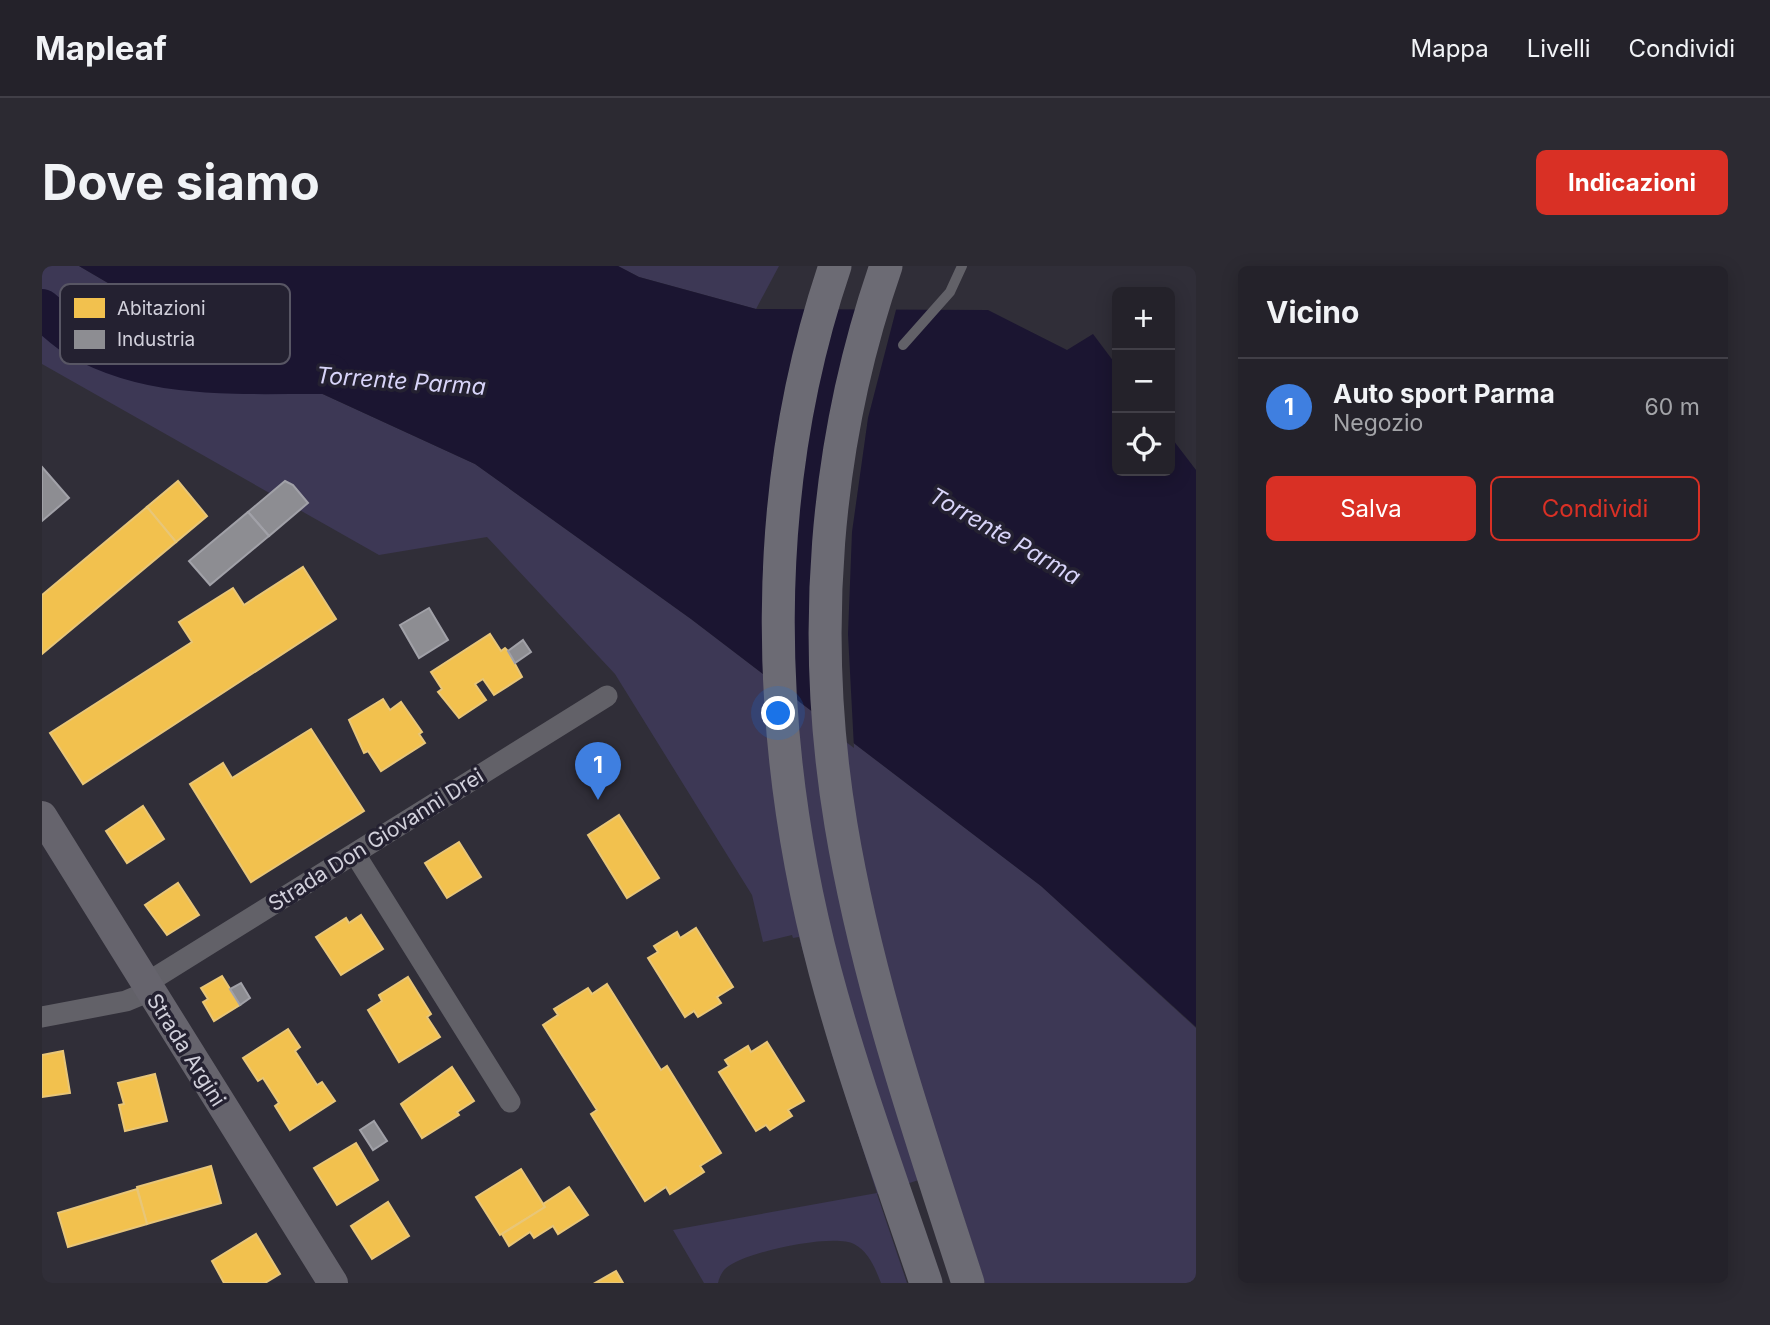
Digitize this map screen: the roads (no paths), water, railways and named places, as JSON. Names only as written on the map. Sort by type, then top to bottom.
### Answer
[{"type":"highway","points":[[833,271],[808,366],[790,457],[778,606],[786,770],[816,932],[847,1047],[926,1283]]},
{"type":"highway","points":[[882,279],[843,429],[826,597],[826,684],[833,767],[860,920],[901,1073],[968,1283]]},
{"type":"main road","name":"Strada Argini","points":[[42,816],[333,1283]]},
{"type":"street","name":"Strada Don Giovanni Drei","points":[[42,1017],[125,1001],[607,696]]},
{"type":"street","points":[[355,853],[510,1102]]},
{"type":"lane","points":[[903,345],[950,292],[962,266]]},
{"type":"water","points":[[79,266],[618,266],[639,277],[756,309],[988,310],[1067,350],[1093,334],[1112,359],[1112,476],[1175,476],[1175,443],[1196,470],[1196,1027],[1041,886],[691,619],[475,464],[257,364],[290,364],[290,284],[110,284]]},
{"type":"waterway","name":"Torrente Parma","points":[[42,309],[60,325]]},
{"type":"waterway","name":"Torrente Parma","points":[[148,364],[170,369],[234,374],[330,374]]},
{"type":"place","name":"Auto sport Parma","points":[[598,800]]}]
